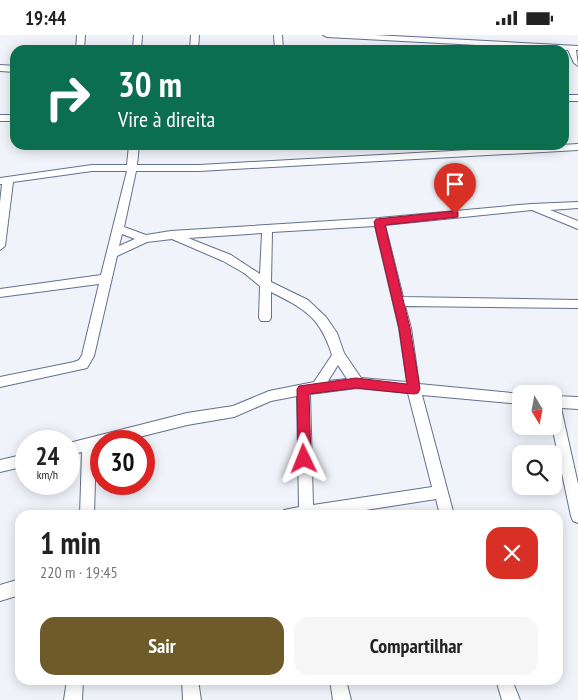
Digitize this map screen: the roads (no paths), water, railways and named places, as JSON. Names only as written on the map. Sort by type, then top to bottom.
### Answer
[{"type":"street","points":[[327,35],[441,38],[498,45]]},
{"type":"street","points":[[574,48],[578,63]]},
{"type":"street","points":[[0,382],[83,364],[88,356],[132,169],[134,150]]},
{"type":"street","points":[[0,246],[4,180],[92,168],[199,167],[521,150]]},
{"type":"street","points":[[112,254],[145,239],[171,235],[379,222],[531,207],[578,205]]},
{"type":"street","points":[[531,207],[578,225]]},
{"type":"street","points":[[379,222],[399,301],[414,389],[445,510]]},
{"type":"street","points":[[118,229],[145,239]]},
{"type":"street","points":[[265,318],[267,229]]},
{"type":"street","points":[[171,235],[226,258],[248,270],[265,284],[304,303],[322,321],[330,333],[338,355],[356,383]]},
{"type":"street","points":[[0,293],[106,279]]},
{"type":"street","points":[[399,301],[578,304]]},
{"type":"street","points":[[306,510],[310,389],[338,355]]},
{"type":"street","points":[[80,446],[187,419],[234,411],[269,396],[356,383],[512,398]]},
{"type":"street","points":[[562,402],[578,403]]},
{"type":"street","points":[[560,435],[578,515]]},
{"type":"street","points":[[87,510],[89,444]]},
{"type":"street","points":[[0,466],[15,463]]},
{"type":"street","points":[[325,510],[440,492]]},
{"type":"street","points":[[0,593],[15,588]]},
{"type":"street","points":[[73,700],[74,685]]},
{"type":"street","points":[[190,685],[192,700]]},
{"type":"street","points":[[339,685],[342,700]]},
{"type":"street","points":[[506,685],[512,700]]}]
